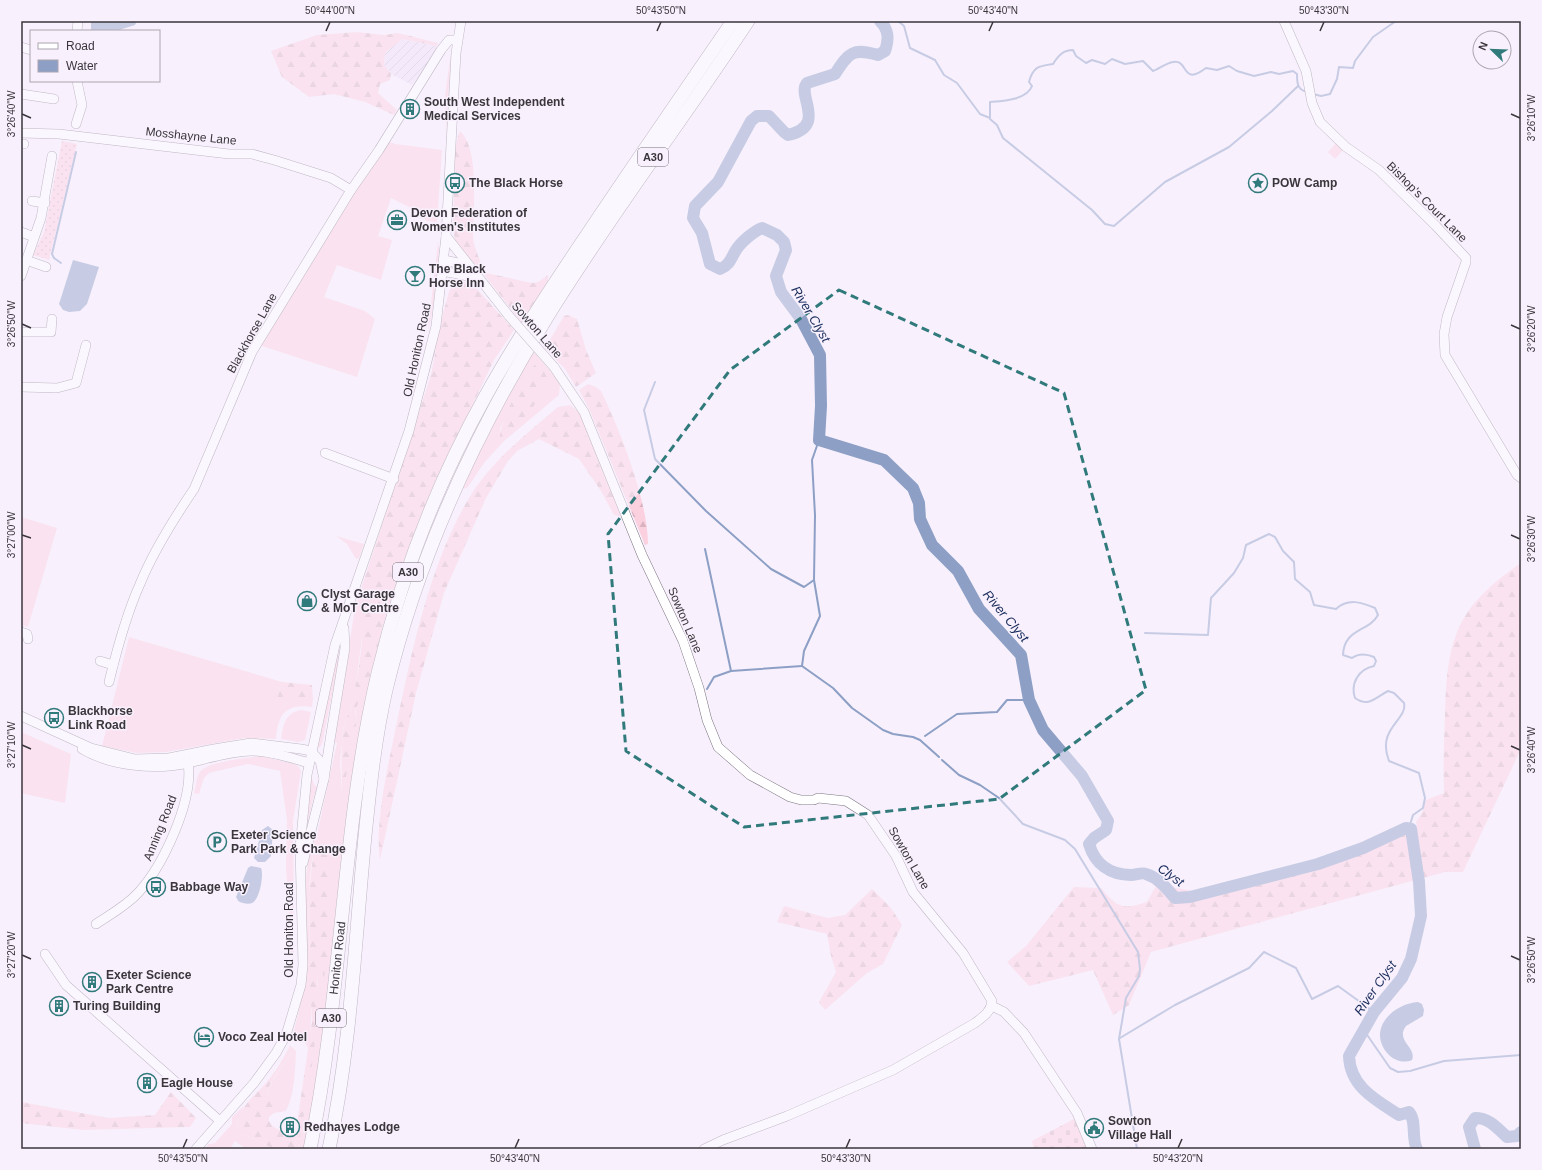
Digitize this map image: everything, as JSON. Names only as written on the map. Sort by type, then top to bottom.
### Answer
[{"type":"highway","name":"Honiton Road","points":[[310,1149],[327,1054],[357,789],[368,719],[379,670],[404,581],[441,485],[484,398],[552,286],[733,21]]},
{"type":"highway","name":"Honiton Road","points":[[329,1149],[341,1086],[360,890],[378,730],[386,691],[414,589],[459,479],[513,373],[558,300],[640,176],[748,21]]},
{"type":"street","name":"Old Honiton Road","points":[[314,754],[335,645],[394,479],[418,400],[436,326],[446,236],[457,40],[461,21]]},
{"type":"street","name":"Bishop's Court Lane","points":[[1284,21],[1306,71],[1312,103],[1320,122],[1346,147],[1379,170],[1466,258],[1466,262],[1447,317],[1444,334],[1445,355],[1516,475],[1521,478]]},
{"type":"street","name":"Blackhorse Lane","points":[[109,682],[113,665],[142,578],[184,502],[194,489],[252,352],[351,190],[379,150],[441,50],[449,40],[457,40]]},
{"type":"street","points":[[76,124],[82,105],[77,82]]},
{"type":"street","points":[[21,94],[54,99]]},
{"type":"street","name":"Mosshayne Lane","points":[[21,132],[59,134],[228,154],[252,154],[331,178],[351,190]]},
{"type":"street","points":[[21,276],[44,204],[52,156]]},
{"type":"street","points":[[32,201],[44,204]]},
{"type":"street","points":[[21,232],[34,237]]},
{"type":"street","name":"Sowton Lane","points":[[446,236],[479,281],[554,367],[584,412],[642,555],[683,641],[699,688],[708,726],[718,747],[750,775],[790,797],[801,800],[814,800],[818,798],[846,801],[868,815],[896,856],[917,897],[963,953],[989,994],[992,1006]]},
{"type":"street","points":[[26,260],[46,267]]},
{"type":"street","points":[[444,260],[468,266]]},
{"type":"street","points":[[442,271],[468,276],[479,281]]},
{"type":"street","points":[[21,332],[51,332],[52,319]]},
{"type":"street","points":[[21,387],[57,388],[76,383],[86,345]]},
{"type":"street","points":[[325,453],[394,479]]},
{"type":"street","name":"Old Honiton Road","points":[[302,869],[324,779],[344,648],[343,625]]},
{"type":"street","points":[[100,661],[113,665]]},
{"type":"street","points":[[21,716],[91,748],[136,759],[169,758],[194,754],[214,748],[251,743],[278,745],[314,754],[322,768],[324,779]]},
{"type":"street","name":"Old Honiton Road","points":[[314,754],[323,748],[332,722]]},
{"type":"street","points":[[60,734],[89,753],[118,763],[145,766],[188,763],[253,751],[265,752],[309,762],[314,754]]},
{"type":"street","points":[[190,775],[196,768],[205,762],[231,756],[236,753]]},
{"type":"street","points":[[188,763],[194,754]]},
{"type":"street","points":[[169,758],[184,760],[188,763]]},
{"type":"street","name":"Old Honiton Road","points":[[196,1149],[254,1083],[276,1053],[286,1035],[294,1011],[301,985],[303,965],[300,830],[309,762]]},
{"type":"street","name":"Anning Road","points":[[96,924],[121,908],[137,894],[156,871],[178,821],[189,789],[190,775],[188,763]]},
{"type":"street","points":[[46,957],[66,985],[220,1121]]},
{"type":"street","points":[[704,1149],[723,1140],[787,1116],[893,1070],[975,1023],[987,1014],[992,1006],[1004,1012],[1024,1032],[1077,1113],[1092,1149]]},
{"type":"highlighted area","points":[[839,290],[1064,393],[1146,690],[999,799],[744,827],[626,751],[608,534],[730,370]]},
{"type":"shaded area","points":[[402,39],[437,46],[426,67],[412,85],[391,74],[384,65],[385,53]]},
{"type":"green space","points":[[357,32],[384,35],[398,33],[438,43],[437,46],[402,39],[385,53],[384,65],[391,74],[390,80],[380,84],[378,93],[397,110],[394,115],[365,102],[334,94],[309,97],[282,77],[271,51],[317,35]]},
{"type":"green space","points":[[451,52],[446,133],[445,96]]},
{"type":"green space","points":[[460,131],[466,140],[473,165],[473,240],[482,266],[477,267],[455,240],[453,229],[454,191],[457,185],[454,165],[456,145]]},
{"type":"green space","points":[[62,141],[77,144],[49,260],[33,255],[44,232]]},
{"type":"green space","points":[[387,141],[395,144],[442,150],[437,222],[427,221],[419,212],[391,198],[378,236],[392,240],[381,280],[337,265],[324,297],[365,311],[375,319],[357,377],[259,345]]},
{"type":"green space","points":[[1337,142],[1345,148],[1335,159],[1328,152]]},
{"type":"green space","points":[[438,242],[439,258],[436,286],[428,330]]},
{"type":"green space","points":[[482,272],[532,283],[538,282],[548,275],[548,281],[522,323]]},
{"type":"green space","points":[[464,282],[472,284],[514,330],[494,360],[429,496],[401,568],[383,625],[372,671],[363,689],[355,712],[357,719],[342,797],[343,736],[354,693],[361,650],[363,620],[360,592],[431,375],[436,349],[416,418],[449,291],[455,283]]},
{"type":"green space","points":[[568,315],[577,319],[586,350],[596,373],[576,387],[565,369],[545,348],[564,316]]},
{"type":"green space","points":[[533,351],[560,384],[559,395],[504,441],[484,463],[468,487],[464,489],[462,487],[492,425]],"holes":[[[531,368],[501,438],[500,428]]]},
{"type":"green space","points":[[535,365],[542,367],[547,378],[542,394],[516,427],[500,438],[503,421],[507,412],[531,368]]},
{"type":"green space","points":[[588,384],[601,391],[632,466],[643,507],[647,527],[648,544],[645,545],[590,411],[579,390]]},
{"type":"green space","points":[[570,405],[580,413],[623,517],[575,413],[565,406]]},
{"type":"green space","points":[[565,406],[575,413],[623,517],[614,515],[601,491],[579,459],[539,439],[517,451],[508,461],[486,498],[444,593],[416,693],[380,860],[380,816],[403,693],[417,631],[436,570],[447,541],[461,513],[476,487],[485,475],[515,444],[558,407]]},
{"type":"green space","points":[[21,517],[57,528],[28,627],[21,625]]},
{"type":"green space","points":[[336,536],[364,544],[359,558],[356,559],[347,544]]},
{"type":"green space","points":[[1521,563],[1521,749],[1463,872],[1445,872],[1151,952],[1129,1005],[1113,1015],[1093,970],[1029,986],[1007,962],[1026,946],[1074,887],[1101,888],[1112,900],[1121,906],[1139,905],[1147,902],[1157,884],[1193,891],[1380,844],[1417,828],[1416,822],[1422,813],[1426,800],[1444,793],[1447,675],[1456,635],[1469,610],[1480,596]]},
{"type":"green space","points":[[360,592],[363,609],[363,629],[355,691],[344,725],[340,761],[342,795],[357,719],[357,701],[362,688],[372,671],[320,1063],[304,1149],[298,1149],[318,993],[317,972],[321,972],[323,976],[317,835],[337,743],[334,742],[355,608]]},
{"type":"green space","points":[[129,637],[282,682],[274,709],[278,710],[292,699],[313,699],[312,707],[295,707],[285,712],[279,723],[276,739],[244,738],[166,752],[137,753],[102,746]]},
{"type":"green space","points":[[338,654],[340,655],[323,740],[321,746],[318,748],[316,746]]},
{"type":"green space","points":[[282,682],[312,685],[313,699],[292,699],[278,710],[274,709]]},
{"type":"green space","points":[[301,710],[311,712],[305,740],[298,742],[281,739],[284,724],[288,717],[291,714]]},
{"type":"green space","points":[[21,732],[71,754],[65,803],[21,793]]},
{"type":"green space","points":[[261,756],[294,764],[298,766],[301,771],[293,821],[294,912],[291,915],[289,914],[286,867],[287,820],[280,771],[248,764],[209,773],[204,778],[199,794],[194,793],[199,774],[204,768],[228,761]]},
{"type":"green space","points":[[311,777],[315,786],[318,786],[313,799],[306,831],[305,830]]},
{"type":"green space","points":[[317,835],[309,888],[311,1023],[309,1049],[301,1037],[294,1033],[294,1030],[302,997],[305,972],[307,947],[306,881],[311,850]]},
{"type":"green space","points":[[317,835],[326,845],[329,860],[327,958],[324,977],[321,972],[318,972],[317,975],[318,1016],[309,1086],[298,1149],[274,1149],[237,1131],[238,1122],[243,1109],[273,1074],[290,1046],[293,1048],[290,1054],[266,1093],[270,1097],[281,1101],[286,1111],[274,1113],[269,1117],[269,1121],[272,1126],[291,1136],[296,1130],[312,1022],[309,893],[314,847]]},
{"type":"green space","points":[[872,889],[891,908],[902,925],[883,964],[867,973],[825,1010],[819,1002],[836,972],[827,934],[777,922],[784,906],[828,918],[845,915]]},
{"type":"green space","points":[[289,922],[294,922],[294,953],[290,953],[289,951]]},
{"type":"green space","points":[[293,1048],[296,1051],[294,1082],[286,1111],[283,1103],[270,1097],[266,1093]]},
{"type":"green space","points":[[171,1092],[196,1118],[190,1127],[83,1130],[21,1123],[21,1102],[109,1118],[155,1115]]},
{"type":"green space","points":[[244,1106],[238,1121],[237,1131],[274,1149],[246,1149],[235,1141],[230,1149],[204,1149],[209,1144],[215,1143],[232,1124],[232,1117]]},
{"type":"green space","points":[[1074,1119],[1087,1149],[1034,1149],[1032,1141]]},
{"type":"water","points":[[91,21],[137,21],[135,25],[119,30],[91,30]]},
{"type":"water","points":[[73,260],[99,267],[87,304],[80,311],[69,312],[63,310],[59,304]]},
{"type":"water","points":[[268,826],[273,830],[271,856],[265,862],[258,862],[254,858],[262,830]]},
{"type":"water","points":[[251,866],[261,868],[262,881],[255,901],[245,904],[240,902],[236,897],[248,868]]},
{"type":"water","points":[[1418,1002],[1422,1004],[1424,1010],[1423,1016],[1406,1026],[1403,1031],[1404,1040],[1412,1051],[1412,1060],[1406,1062],[1400,1061],[1390,1056],[1385,1051],[1380,1039],[1380,1033],[1385,1021],[1394,1011],[1406,1005]]},
{"type":"waterway","name":"River Clyst","points":[[880,21],[887,31],[885,51],[878,55],[863,52],[852,54],[848,56],[835,74],[807,83],[805,95],[809,118],[806,125],[800,131],[788,135],[769,116],[757,116],[751,121],[718,182],[695,206],[693,218],[702,233],[710,264],[720,269],[723,267],[728,263],[741,244],[752,234],[762,228],[777,235],[784,242],[786,250],[776,276],[781,292],[801,319],[820,355],[821,406],[819,440],[884,460],[913,488],[919,503],[920,519],[932,545],[958,571],[979,609],[1021,655],[1029,700],[1043,730],[1082,776],[1108,821],[1106,830],[1094,838],[1089,844],[1099,863],[1116,873],[1131,875],[1143,873],[1151,876],[1159,881],[1175,898],[1190,897],[1318,864],[1363,848],[1406,828],[1411,829],[1419,882],[1421,916],[1411,959],[1402,978],[1374,1012],[1349,1056],[1350,1067],[1354,1076],[1366,1092],[1399,1115],[1409,1112],[1413,1120],[1414,1140],[1417,1149]]},
{"type":"waterway","points":[[898,21],[904,26],[910,48],[935,60],[944,75],[957,83],[980,114],[990,118],[990,102],[1014,99],[1025,94],[1032,86],[1029,82],[1034,70],[1053,64],[1061,54],[1069,50],[1073,50],[1076,56],[1086,63],[1092,60],[1105,64],[1112,59],[1125,64],[1143,61],[1153,71],[1173,62],[1178,62],[1189,74],[1193,75],[1206,68],[1217,70],[1229,66],[1237,71],[1254,76],[1271,72],[1279,74],[1293,71],[1297,74],[1299,88],[1307,92]]},
{"type":"waterway","points":[[1313,94],[1321,96],[1330,94],[1337,79],[1339,67],[1353,68],[1355,61],[1373,37],[1396,21]]},
{"type":"waterway","points":[[990,119],[997,125],[1003,138],[1092,210],[1105,224],[1114,226],[1165,182],[1229,147],[1272,111],[1298,86]]},
{"type":"waterway","points":[[61,263],[54,258],[52,254],[76,152]]},
{"type":"waterway","points":[[655,382],[644,410],[655,459],[706,511],[771,569],[804,587],[814,580]]},
{"type":"waterway","points":[[819,440],[812,460],[815,515],[814,580],[820,616],[804,651],[802,666],[833,688],[852,708],[883,730],[893,734],[913,737],[920,740],[939,757]]},
{"type":"waterway","points":[[1145,633],[1208,635],[1211,598],[1234,573],[1243,558],[1246,545],[1269,534],[1275,537],[1283,551],[1294,562],[1295,579],[1310,592],[1314,605],[1336,609],[1345,603],[1355,602],[1375,608],[1378,615],[1369,625],[1352,635],[1344,646],[1343,655],[1352,658],[1357,655],[1366,655],[1374,657],[1376,661],[1374,666],[1364,670],[1357,678],[1354,687],[1355,698],[1360,701],[1368,702],[1388,691],[1394,693],[1404,703],[1402,715],[1393,726],[1386,740],[1386,750],[1389,761],[1419,773],[1425,798],[1423,808],[1413,815],[1409,828]]},
{"type":"waterway","points":[[705,549],[731,671]]},
{"type":"waterway","points":[[707,689],[714,677],[731,671],[802,666]]},
{"type":"waterway","points":[[925,736],[957,714],[997,712],[1007,700],[1029,700]]},
{"type":"waterway","points":[[942,760],[959,775],[980,785],[999,798],[1023,824],[1065,840],[1075,849],[1138,952],[1140,969],[1139,976],[1126,998],[1119,1039],[1137,1149]]},
{"type":"waterway","points":[[1120,1038],[1175,1005],[1249,968],[1264,952],[1296,968],[1312,999],[1338,986],[1374,1012]]},
{"type":"waterway","points":[[1363,1029],[1390,1068],[1398,1072],[1410,1071],[1444,1061],[1521,1055]]},
{"type":"waterway","name":"River Clyst","points":[[1475,1149],[1469,1127],[1475,1118],[1480,1118],[1489,1122],[1507,1137],[1517,1136],[1521,1132]]},
{"type":"place","name":"South West Independent Medical Services","points":[[410,109]]},
{"type":"place","name":"The Black Horse","points":[[455,183]]},
{"type":"place","name":"POW Camp","points":[[1258,183]]},
{"type":"place","name":"Devon Federation of Women's Institutes","points":[[397,220]]},
{"type":"place","name":"The Black Horse Inn","points":[[415,276]]},
{"type":"place","name":"Clyst Garage & MoT Centre","points":[[307,601]]},
{"type":"place","name":"Blackhorse Link Road","points":[[54,718]]},
{"type":"place","name":"Exeter Science Park Park & Change","points":[[217,842]]},
{"type":"place","name":"Babbage Way","points":[[156,887]]},
{"type":"place","name":"Exeter Science Park Centre","points":[[92,982]]},
{"type":"place","name":"Turing Building","points":[[59,1006]]},
{"type":"place","name":"Voco Zeal Hotel","points":[[204,1037]]},
{"type":"place","name":"Eagle House","points":[[147,1083]]},
{"type":"place","name":"Redhayes Lodge","points":[[290,1127]]},
{"type":"place","name":"Sowton Village Hall","points":[[1094,1128]]},
{"type":"water label","name":"Clyst","points":[[1171,875]]}]
